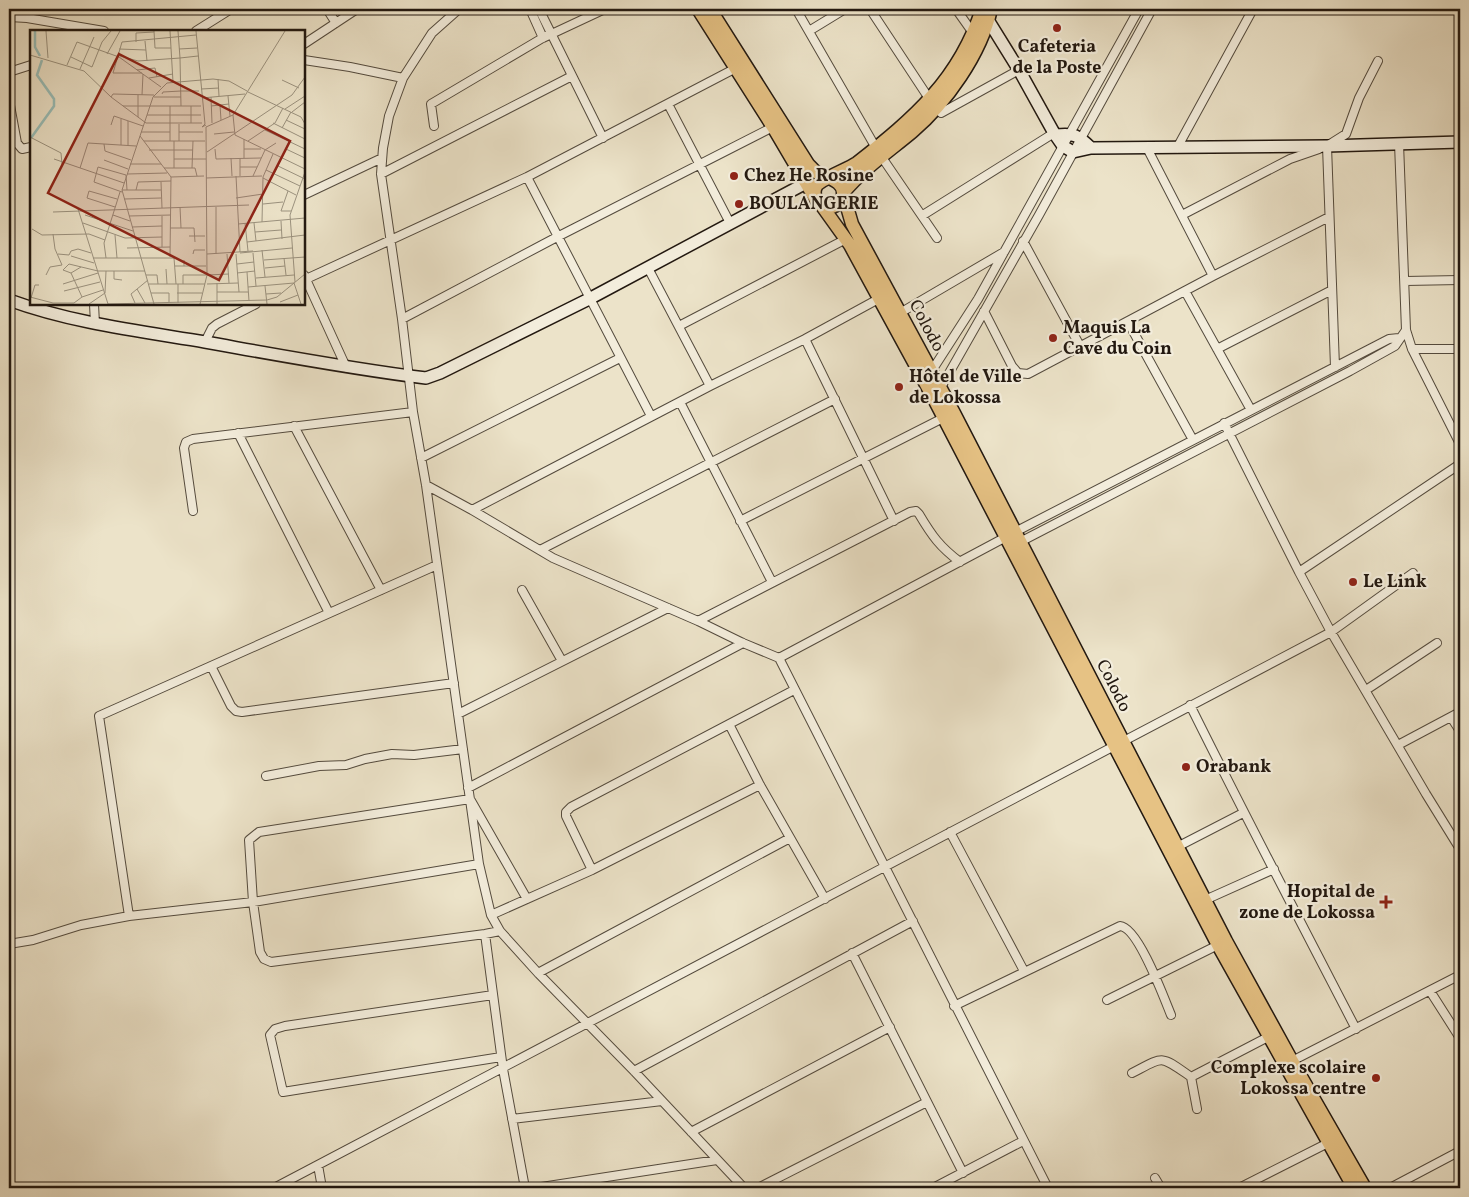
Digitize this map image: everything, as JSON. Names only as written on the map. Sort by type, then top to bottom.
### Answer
[{"type":"main road","name":"Colodo","points":[[698,9],[806,183],[846,239],[883,296],[1014,537],[1218,945],[1354,1188]]},
{"type":"main road","points":[[933,104],[973,34],[982,9]]},
{"type":"main road","points":[[714,10],[808,164],[816,172],[829,179],[836,180],[842,186],[844,193]]},
{"type":"main road","points":[[879,152],[829,179],[821,181],[816,186],[814,194],[819,203],[829,208],[836,206],[857,176],[879,152],[902,126],[933,104],[965,69],[979,43],[989,15]]},
{"type":"main road","points":[[989,15],[1055,134],[1068,149],[1327,146],[1460,142]]},
{"type":"main road","points":[[1055,134],[1075,136],[1091,148]]},
{"type":"main road","points":[[9,300],[30,308],[140,333],[426,378],[589,299],[806,183]]},
{"type":"main road","name":"Colodo","points":[[844,193],[856,234],[883,296],[900,312],[940,389],[949,416]]},
{"type":"main road","name":"Colodo","points":[[1117,743],[1177,847],[1292,1061],[1365,1188]]},
{"type":"street","points":[[198,30],[231,9]]},
{"type":"street","points":[[327,9],[336,23]]},
{"type":"street","points":[[305,43],[357,9]]},
{"type":"street","points":[[459,9],[432,33],[403,78],[389,116],[381,174],[413,412],[426,485],[479,864],[491,915],[500,931],[538,973],[634,1071],[744,1188]]},
{"type":"street","points":[[530,9],[544,38],[551,33]]},
{"type":"street","points":[[539,9],[603,138]]},
{"type":"street","points":[[434,126],[431,104],[551,33],[605,9]]},
{"type":"street","points":[[796,9],[879,152],[937,238]]},
{"type":"street","points":[[810,31],[845,9]]},
{"type":"street","points":[[870,9],[933,104],[941,113],[1019,70]]},
{"type":"street","points":[[956,9],[973,34]]},
{"type":"street","points":[[940,389],[1023,241],[1139,9]]},
{"type":"street","points":[[931,372],[978,299],[1004,252],[1152,9]]},
{"type":"street","points":[[1177,148],[1253,9],[1293,9]]},
{"type":"street","points":[[9,18],[27,18],[83,30]]},
{"type":"street","points":[[305,60],[403,78]]},
{"type":"street","points":[[1182,216],[1290,159],[1327,146],[1346,134],[1359,98],[1378,62]]},
{"type":"street","points":[[9,72],[30,65]]},
{"type":"street","points":[[305,278],[391,241],[527,177],[736,68]]},
{"type":"street","points":[[381,174],[572,76]]},
{"type":"street","points":[[9,100],[17,143],[22,149],[30,148]]},
{"type":"street","points":[[668,104],[730,223]]},
{"type":"street","points":[[402,319],[698,164],[773,127]]},
{"type":"street","points":[[923,215],[1055,134]]},
{"type":"street","points":[[1399,143],[1406,330],[1412,349],[1460,444]]},
{"type":"street","points":[[1327,146],[1335,367]]},
{"type":"street","points":[[1147,148],[1213,276]]},
{"type":"street","points":[[305,195],[382,158]]},
{"type":"street","points":[[527,177],[651,416]]},
{"type":"street","points":[[984,311],[1012,366],[1018,374],[1028,374],[1329,217]]},
{"type":"street","points":[[679,326],[846,239]]},
{"type":"street","points":[[1023,241],[1080,346]]},
{"type":"street","points":[[900,312],[1004,252]]},
{"type":"street","points":[[648,268],[710,386]]},
{"type":"street","points":[[305,280],[346,366]]},
{"type":"street","points":[[1405,281],[1460,280]]},
{"type":"street","points":[[1217,349],[1332,290]]},
{"type":"street","points":[[1186,291],[1251,410]]},
{"type":"street","points":[[472,510],[651,416],[805,339],[883,296]]},
{"type":"street","points":[[94,305],[95,324]]},
{"type":"street","points":[[205,342],[212,328],[217,324],[254,305]]},
{"type":"street","points":[[1128,322],[1193,440]]},
{"type":"street","points":[[778,658],[960,562],[1230,434],[1395,346],[1406,330]]},
{"type":"street","points":[[1014,537],[1251,410],[1389,339],[1399,338]]},
{"type":"street","points":[[805,339],[894,521]]},
{"type":"street","points":[[1412,349],[1460,349]]},
{"type":"street","points":[[421,458],[620,358]]},
{"type":"street","points":[[540,550],[835,399]]},
{"type":"street","points":[[680,402],[772,582]]},
{"type":"street","points":[[193,511],[184,448],[186,442],[193,439],[238,433],[413,412]]},
{"type":"street","points":[[740,521],[949,416]]},
{"type":"street","points":[[1224,424],[1299,572],[1332,632],[1460,849]]},
{"type":"street","points":[[294,426],[381,590]]},
{"type":"street","points":[[238,433],[329,613]]},
{"type":"street","points":[[1299,572],[1460,464]]},
{"type":"street","points":[[426,485],[553,558],[698,620],[778,658],[1048,1188]]},
{"type":"street","points":[[698,620],[916,511],[940,546],[960,562]]},
{"type":"street","points":[[129,916],[98,716],[437,565]]},
{"type":"street","points":[[274,1188],[503,1069],[1117,743],[1332,632],[1413,573]]},
{"type":"street","points":[[522,590],[562,661]]},
{"type":"street","points":[[458,714],[668,608]]},
{"type":"street","points":[[468,788],[743,643]]},
{"type":"street","points":[[1366,690],[1437,643]]},
{"type":"street","points":[[211,666],[231,706],[236,711],[242,712],[454,683]]},
{"type":"street","points":[[592,870],[566,816],[566,812],[571,807],[794,690]]},
{"type":"street","points":[[1190,705],[1243,812],[1356,1029]]},
{"type":"street","points":[[1398,745],[1460,712]]},
{"type":"street","points":[[1451,717],[1460,731]]},
{"type":"street","points":[[729,724],[760,785],[826,898]]},
{"type":"street","points":[[266,776],[319,766],[346,765],[392,754],[414,755],[463,749]]},
{"type":"street","points":[[491,915],[592,870],[760,785]]},
{"type":"street","points":[[470,799],[527,899]]},
{"type":"street","points":[[470,799],[259,832],[249,840],[253,902],[260,952],[264,959],[271,962],[500,931]]},
{"type":"street","points":[[1177,847],[1243,812]]},
{"type":"street","points":[[950,832],[1024,971]]},
{"type":"street","points":[[538,973],[790,838]]},
{"type":"street","points":[[9,944],[33,940],[81,925],[129,916],[253,902],[479,864]]},
{"type":"street","points":[[1205,900],[1274,869]]},
{"type":"street","points":[[634,1071],[913,921]]},
{"type":"street","points":[[954,1006],[1120,926],[1125,926],[1131,932],[1156,975],[1171,1016]]},
{"type":"street","points":[[485,934],[503,1069],[525,1188]]},
{"type":"street","points":[[1107,1000],[1218,945]]},
{"type":"street","points":[[852,953],[962,1173]]},
{"type":"street","points":[[1292,1061],[1460,975]]},
{"type":"street","points":[[1430,991],[1460,1038]]},
{"type":"street","points":[[493,995],[285,1026],[275,1029],[270,1035],[282,1092],[502,1057]]},
{"type":"street","points":[[691,1132],[890,1027]]},
{"type":"street","points":[[1191,1076],[1268,1037]]},
{"type":"street","points":[[1132,1073],[1158,1060],[1166,1059],[1191,1076],[1197,1109]]},
{"type":"street","points":[[512,1119],[662,1101]]},
{"type":"street","points":[[758,1188],[927,1102]]},
{"type":"street","points":[[933,1188],[1023,1141]]},
{"type":"street","points":[[1239,1188],[1328,1142]]},
{"type":"street","points":[[1390,1188],[1460,1151]]},
{"type":"street","points":[[535,1188],[717,1160]]},
{"type":"street","points":[[318,1165],[322,1188]]},
{"type":"street","points":[[1155,1178],[1161,1188]]},
{"type":"place","name":"Cafeteria de la Poste","points":[[1057,28]]},
{"type":"place","name":"Chez He Rosine","points":[[734,176]]},
{"type":"place","name":"BOULANGERIE","points":[[739,204]]},
{"type":"place","name":"Maquis La Cave du Coin","points":[[1053,338]]},
{"type":"place","name":"Hôtel de Ville de Lokossa","points":[[899,387]]},
{"type":"place","name":"Le Link","points":[[1353,582]]},
{"type":"place","name":"Orabank","points":[[1186,767]]},
{"type":"place","name":"Hopital de zone de Lokossa","points":[[1386,902]]},
{"type":"place","name":"Complexe scolaire Lokossa centre","points":[[1376,1078]]}]
